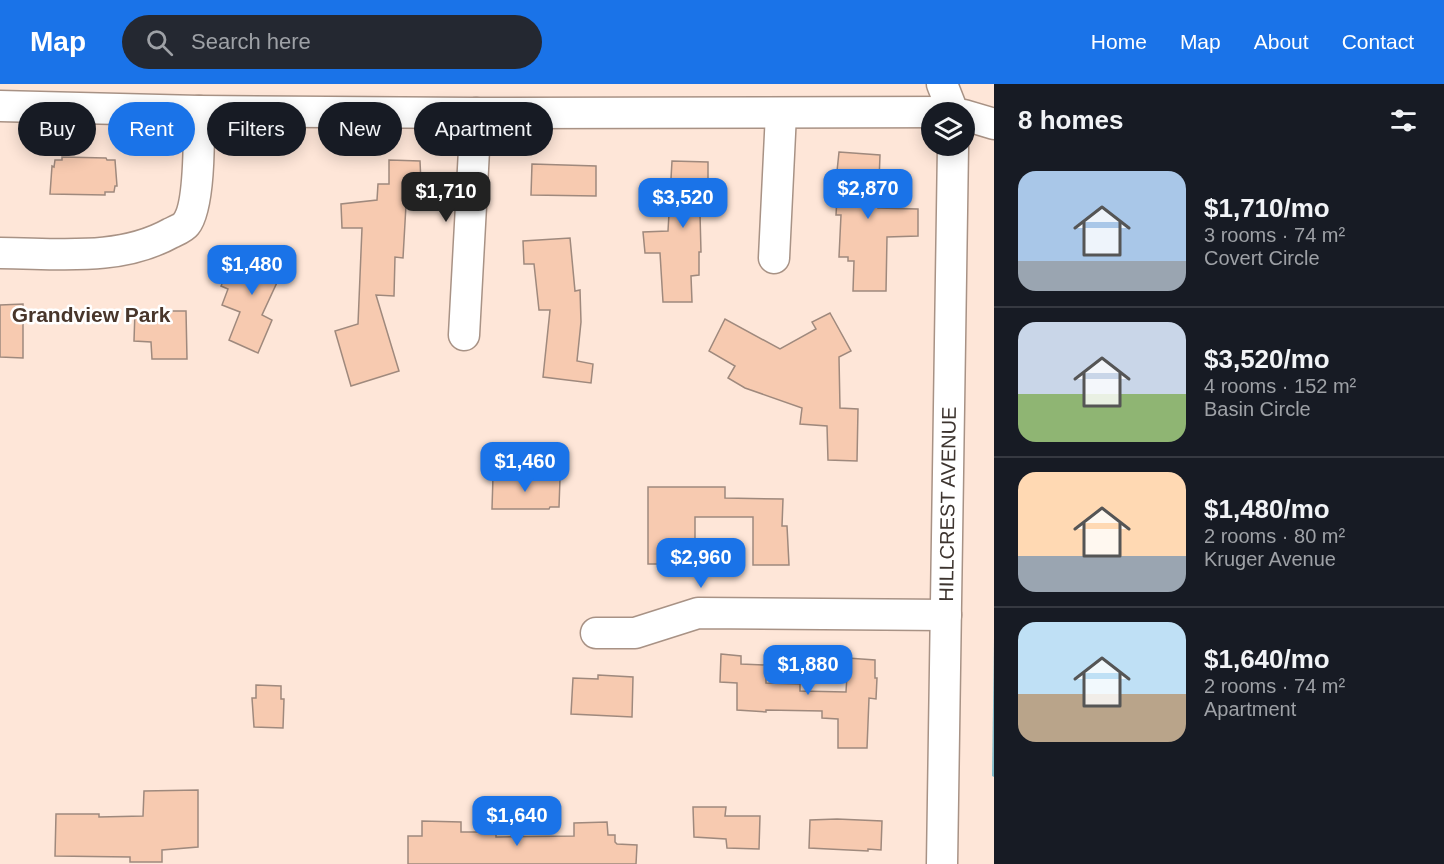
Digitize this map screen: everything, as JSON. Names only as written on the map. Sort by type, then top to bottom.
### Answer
[{"type":"street","points":[[942,84],[950,102]]},
{"type":"street","points":[[5,98],[199,111],[414,113]]},
{"type":"street","points":[[0,253],[104,254],[165,237],[186,225],[191,215],[195,192],[199,111]]},
{"type":"street","points":[[553,113],[921,112]]},
{"type":"street","points":[[774,258],[781,113]]},
{"type":"street","points":[[975,119],[994,124]]},
{"type":"street","points":[[464,335],[474,156]]},
{"type":"street","name":"HILLCREST AVENUE","points":[[942,864],[953,156]]},
{"type":"street","points":[[596,633],[634,633],[698,614],[946,615]]},
{"type":"water","points":[[994,637],[994,777],[992,776]]},
{"type":"building","points":[[839,152],[880,155],[878,208],[918,209],[918,236],[887,237],[886,291],[853,291],[854,261],[848,261],[848,257],[839,257],[841,215],[836,215],[838,181],[836,181]]},
{"type":"building","points":[[62,157],[115,160],[117,186],[114,192],[105,192],[105,195],[50,194],[52,166],[54,167],[55,160],[62,160]]},
{"type":"building","points":[[389,160],[420,161],[421,183],[425,183],[425,206],[406,205],[403,258],[395,257],[394,296],[376,295],[399,371],[351,386],[335,331],[358,324],[362,228],[342,228],[341,204],[377,200],[378,184],[389,184]]},
{"type":"building","points":[[672,161],[708,162],[708,181],[717,180],[716,214],[700,214],[699,275],[691,276],[692,302],[663,302],[660,253],[645,253],[643,232],[668,231]]},
{"type":"building","points":[[532,164],[596,166],[596,196],[531,195]]},
{"type":"building","points":[[570,238],[575,291],[580,290],[581,322],[577,361],[593,364],[591,383],[543,377],[550,310],[539,310],[534,264],[524,264],[523,241]]},
{"type":"building","points":[[250,246],[286,263],[262,315],[272,320],[258,353],[229,340],[240,312],[222,305],[228,289],[221,286],[229,268],[236,271],[244,256],[246,257]]},
{"type":"building","points":[[23,304],[23,358],[0,357],[0,305]]},
{"type":"building","points":[[135,311],[186,311],[187,359],[152,359],[151,342],[134,341]]},
{"type":"building","points":[[830,313],[851,351],[839,357],[840,408],[858,409],[857,461],[828,460],[827,426],[800,424],[802,408],[745,388],[728,378],[735,366],[709,351],[725,319],[780,349],[816,329],[812,322]]},
{"type":"building","points":[[493,476],[560,479],[559,507],[492,509]]},
{"type":"building","points":[[648,487],[725,487],[725,498],[783,499],[782,526],[787,526],[789,565],[753,565],[753,517],[695,517],[695,564],[648,564]]},
{"type":"building","points":[[721,654],[741,656],[741,664],[766,665],[766,683],[800,684],[800,691],[846,692],[848,658],[875,660],[876,699],[869,698],[867,748],[838,748],[838,719],[822,718],[822,711],[737,710],[737,683],[720,682]]},
{"type":"building","points":[[598,675],[633,677],[632,717],[571,714],[573,678],[598,679]]},
{"type":"building","points":[[256,685],[281,686],[281,699],[284,699],[283,728],[254,727],[252,698],[256,698]]},
{"type":"building","points":[[198,790],[198,847],[162,850],[162,862],[130,862],[130,857],[55,856],[56,814],[99,814],[99,817],[143,816],[144,791]]},
{"type":"building","points":[[693,807],[726,807],[725,816],[760,816],[759,849],[727,848],[726,839],[694,837]]},
{"type":"building","points":[[810,820],[882,821],[881,850],[809,848]]},
{"type":"building","points":[[422,821],[461,822],[461,832],[496,832],[496,837],[574,836],[574,823],[607,822],[608,835],[615,835],[617,844],[637,845],[636,864],[408,864],[408,836],[422,836]]},
{"type":"district","name":"Grandview Park","points":[[91,314]]}]
